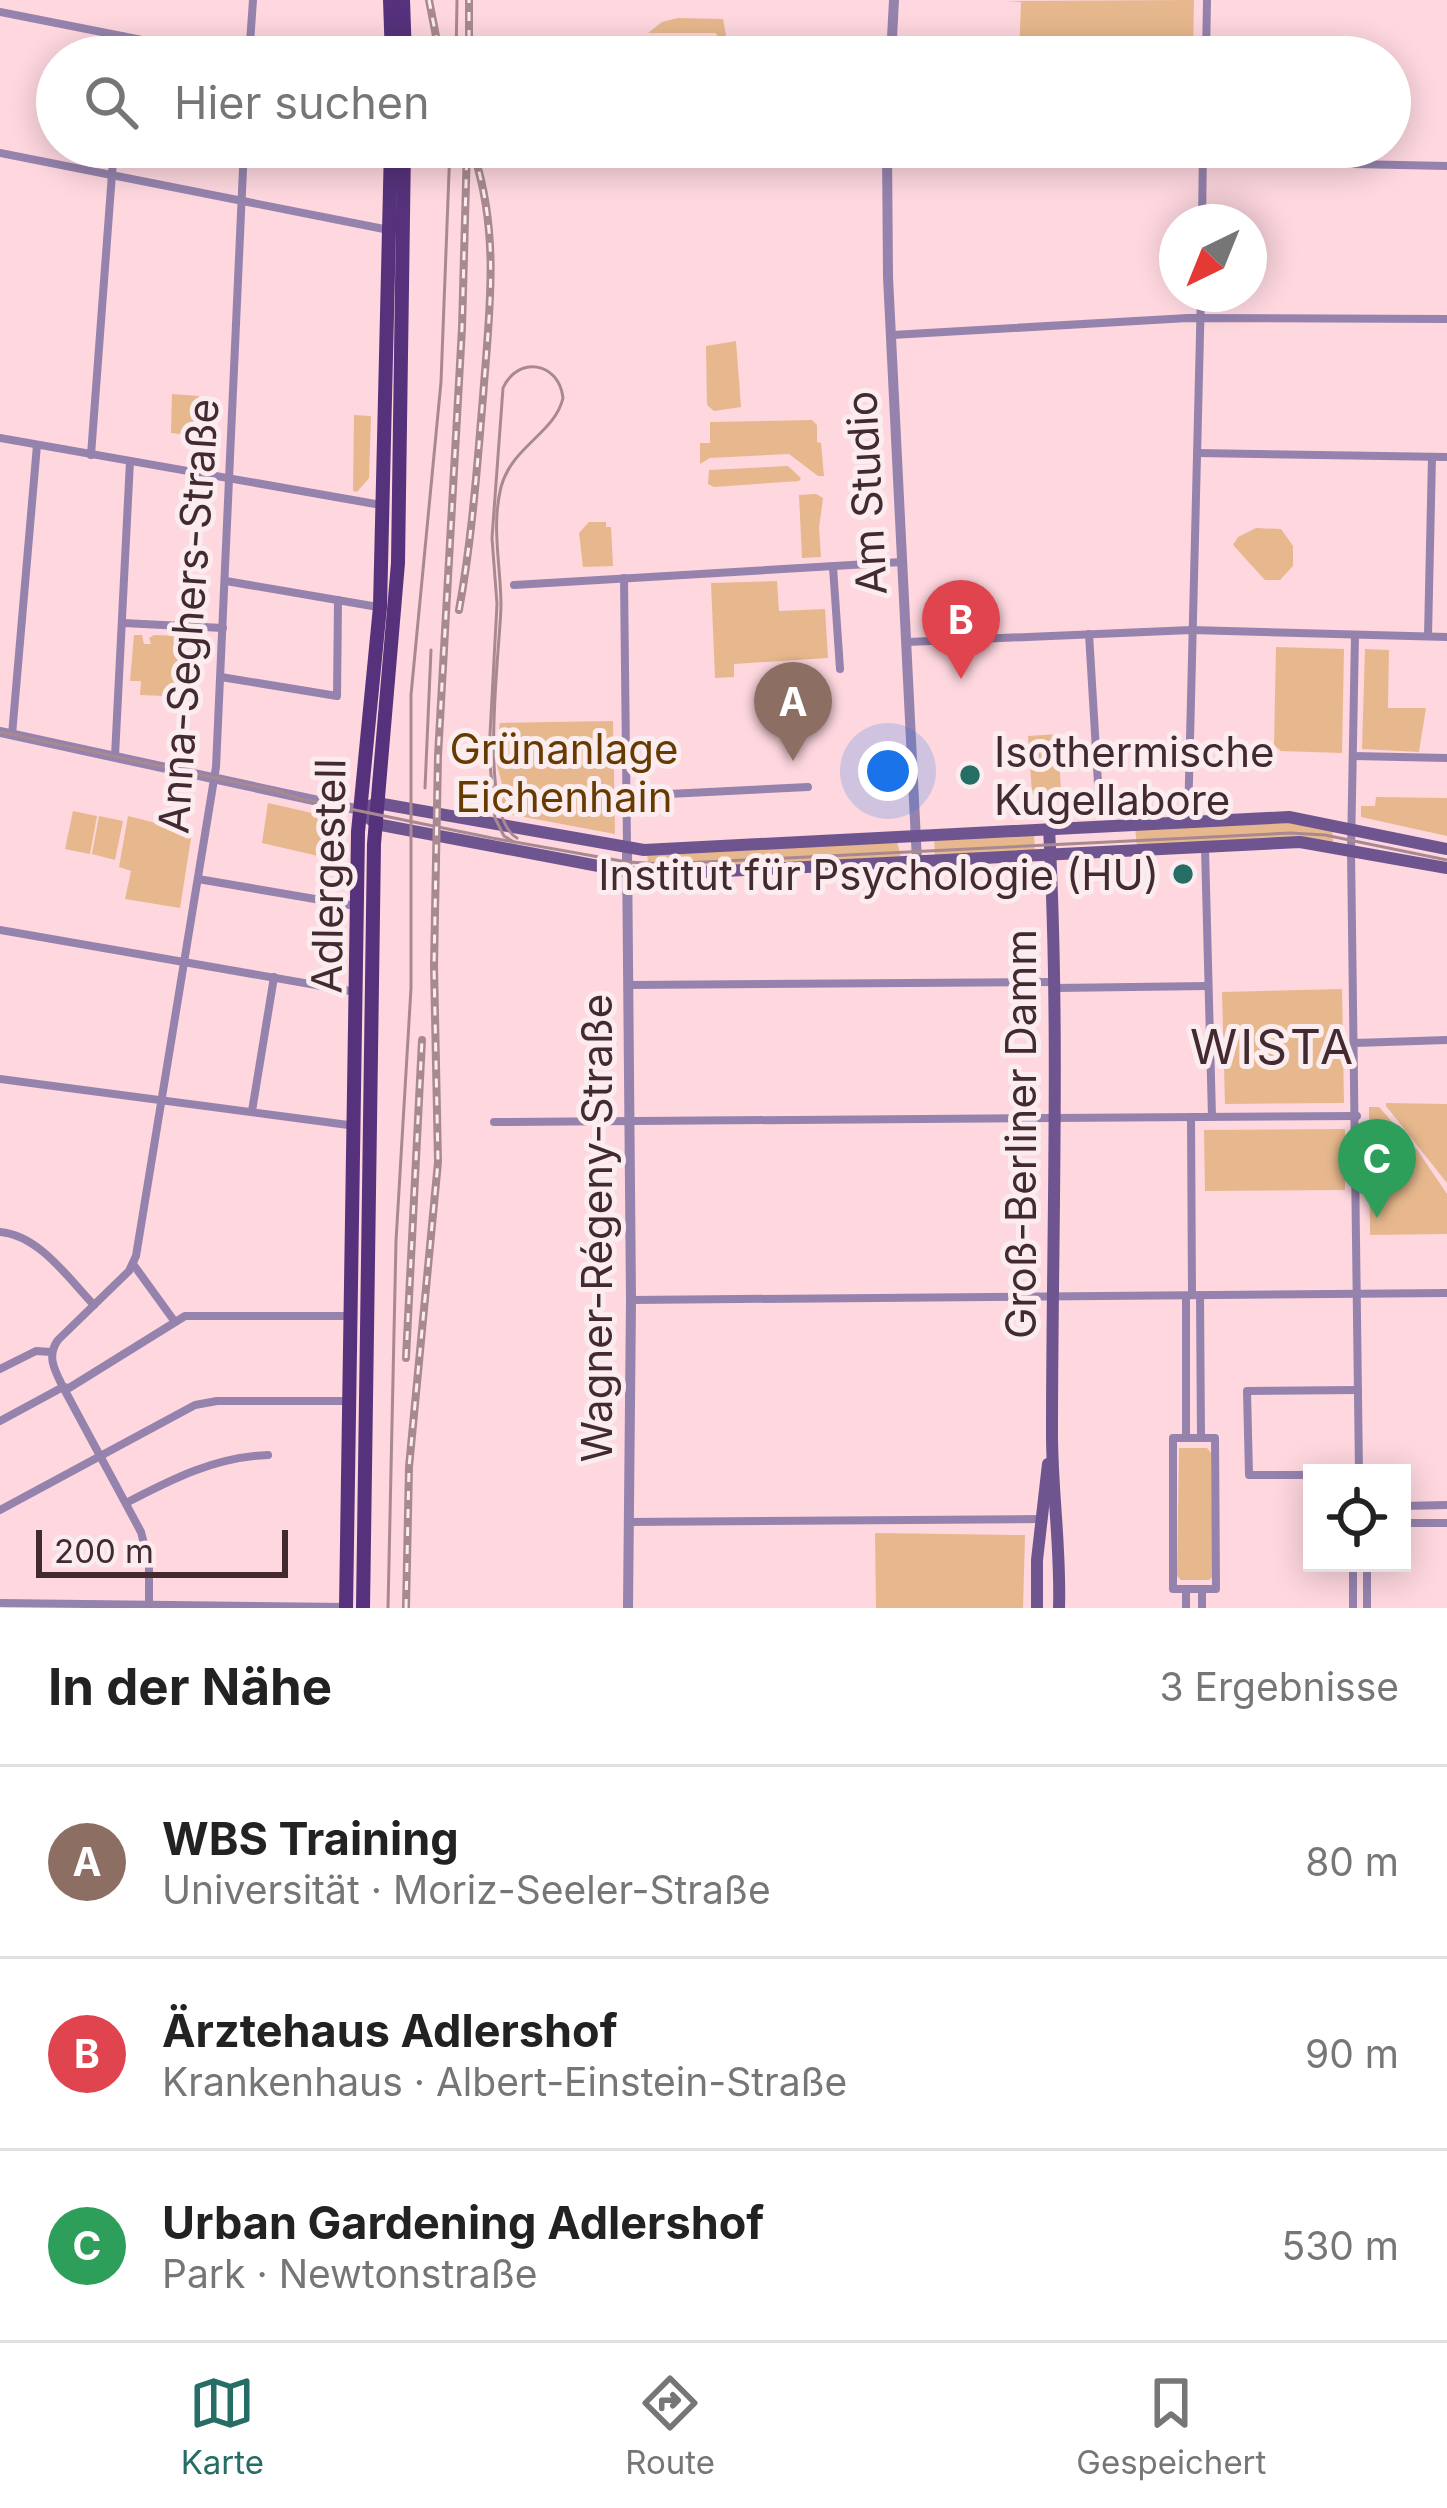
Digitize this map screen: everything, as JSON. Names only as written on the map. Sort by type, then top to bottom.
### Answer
[{"type":"main road","points":[[390,0],[391,36]]},
{"type":"main road","points":[[403,0],[404,36]]},
{"type":"main road","name":"Adlergestell","points":[[354,1607],[361,1126],[356,906],[360,810],[380,607],[391,168]]},
{"type":"main road","name":"Adlergestell","points":[[354,1607],[350,1316],[377,803],[398,563],[404,168]]},
{"type":"main road","points":[[1447,849],[1289,817],[627,849],[377,803],[360,810],[376,824],[627,874],[1300,842],[1447,868]]},
{"type":"main road","name":"Groß-Berliner Damm","points":[[1049,829],[1052,1439],[1059,1520],[1059,1608]]},
{"type":"main road","name":"Groß-Berliner Damm","points":[[1036,1608],[1052,1439]]},
{"type":"main road","points":[[1041,1519],[1059,1520]]},
{"type":"street","points":[[250,36],[253,0]]},
{"type":"street","points":[[893,36],[894,0]]},
{"type":"street","points":[[1206,36],[1207,0]]},
{"type":"street","points":[[0,12],[122,36]]},
{"type":"street","points":[[0,153],[36,160]]},
{"type":"street","points":[[1411,165],[1447,166]]},
{"type":"street","points":[[76,168],[390,231]]},
{"type":"street","points":[[92,455],[113,168]]},
{"type":"street","name":"Anna-Seghers-Straße","points":[[134,1264],[214,777],[243,168]]},
{"type":"street","name":"Am Studio","points":[[887,168],[890,335],[917,861]]},
{"type":"street","points":[[1202,204],[1203,168]]},
{"type":"street","points":[[1188,821],[1200,312]]},
{"type":"street","points":[[890,335],[1200,318],[1447,319]]},
{"type":"street","points":[[0,438],[383,505]]},
{"type":"street","points":[[37,445],[6,734],[360,810]]},
{"type":"street","points":[[1197,453],[1447,457]]},
{"type":"street","points":[[1428,637],[1432,457]]},
{"type":"street","points":[[115,756],[130,461]]},
{"type":"street","points":[[514,585],[902,562]]},
{"type":"street","points":[[833,567],[840,669]]},
{"type":"street","points":[[624,578],[627,849]]},
{"type":"street","points":[[226,581],[380,607]]},
{"type":"street","points":[[221,677],[337,696],[338,600]]},
{"type":"street","points":[[123,623],[223,628]]},
{"type":"street","points":[[907,642],[1191,630],[1447,637]]},
{"type":"street","points":[[1089,634],[1099,800]]},
{"type":"street","points":[[1354,635],[1351,850],[1359,1464]]},
{"type":"street","points":[[1353,756],[1447,758]]},
{"type":"street","points":[[628,796],[808,787]]},
{"type":"street","points":[[1205,846],[1212,1117]]},
{"type":"street","name":"Wagner-Régeny-Straße","points":[[627,849],[628,1608]]},
{"type":"street","points":[[198,879],[356,906]]},
{"type":"street","points":[[0,930],[358,993]]},
{"type":"street","points":[[252,1111],[274,977]]},
{"type":"street","points":[[629,985],[1208,986]]},
{"type":"street","points":[[1355,1043],[1447,1040]]},
{"type":"street","points":[[0,1079],[361,1126]]},
{"type":"street","points":[[494,1122],[1357,1116]]},
{"type":"street","points":[[1191,1117],[1201,1438]]},
{"type":"street","points":[[0,1232],[13,1233],[42,1252],[94,1305]]},
{"type":"street","points":[[149,1604],[147,1548],[63,1387],[51,1352],[134,1264],[176,1322]]},
{"type":"street","points":[[631,1300],[1447,1293]]},
{"type":"street","points":[[1186,1438],[1193,1295]]},
{"type":"street","points":[[0,1420],[69,1388],[196,1314],[350,1316]]},
{"type":"street","points":[[0,1369],[36,1351],[51,1352]]},
{"type":"street","points":[[1303,1475],[1250,1475],[1247,1391],[1358,1390]]},
{"type":"street","points":[[0,1510],[203,1402],[349,1401]]},
{"type":"street","points":[[1173,1438],[1201,1438],[1215,1438],[1216,1589],[1173,1589],[1173,1438]]},
{"type":"street","points":[[126,1503],[184,1472],[238,1456],[268,1455]]},
{"type":"street","points":[[1411,1506],[1447,1505]]},
{"type":"street","points":[[628,1522],[1041,1519]]},
{"type":"street","points":[[1411,1523],[1447,1523]]},
{"type":"street","points":[[1353,1572],[1353,1608]]},
{"type":"street","points":[[1367,1572],[1367,1608]]},
{"type":"street","points":[[1186,1589],[1186,1608]]},
{"type":"street","points":[[1202,1589],[1202,1608]]},
{"type":"street","points":[[0,1603],[354,1607]]},
{"type":"green space","points":[[1194,0],[1193,36],[1020,36],[1021,2],[1005,1]]},
{"type":"green space","points":[[723,19],[726,35],[648,33],[662,22]]},
{"type":"green space","points":[[736,341],[741,407],[714,411],[707,405],[706,346]]},
{"type":"green space","points":[[172,394],[199,396],[197,436],[171,433]]},
{"type":"green space","points":[[354,415],[371,416],[369,478],[357,492],[353,491]]},
{"type":"green space","points":[[812,420],[821,443],[824,476],[789,454],[710,458],[700,464],[700,443],[710,443],[710,422]]},
{"type":"green space","points":[[788,466],[799,481],[708,484],[709,470]]},
{"type":"green space","points":[[799,495],[823,498],[821,557],[802,558]]},
{"type":"green space","points":[[589,522],[606,522],[611,527],[613,566],[583,567],[579,533]]},
{"type":"green space","points":[[1256,528],[1281,529],[1293,546],[1293,566],[1280,580],[1265,580],[1233,545]]},
{"type":"green space","points":[[777,581],[779,611],[825,609],[828,658],[734,664],[734,677],[715,678],[711,583]]},
{"type":"green space","points":[[134,635],[142,635],[144,644],[151,644],[149,638],[154,635],[177,636],[184,651],[182,677],[173,688],[167,686],[166,696],[140,695],[141,681],[130,681]]},
{"type":"green space","points":[[1276,647],[1344,649],[1342,753],[1281,751],[1274,745]]},
{"type":"green space","points":[[1365,649],[1389,650],[1388,708],[1426,708],[1419,752],[1362,749]]},
{"type":"green space","name":"Grünanlage Eichenhain","points":[[613,721],[615,834],[497,812],[503,788],[495,757],[500,723]]},
{"type":"green space","points":[[1058,734],[1061,793],[1032,794],[1028,736]]},
{"type":"green space","points":[[1376,797],[1447,798],[1447,836],[1361,817],[1361,806],[1375,806]]},
{"type":"green space","points":[[268,803],[330,817],[341,834],[340,861],[262,843]]},
{"type":"green space","points":[[73,811],[97,816],[90,854],[65,849]]},
{"type":"green space","points":[[99,816],[123,821],[115,860],[92,854]]},
{"type":"green space","points":[[128,816],[192,832],[180,908],[125,899],[131,871],[119,867]]},
{"type":"green space","points":[[1297,822],[1332,827],[1333,842],[1137,846],[1135,828]]},
{"type":"green space","points":[[1034,833],[1035,851],[935,856],[934,839]]},
{"type":"green space","points":[[897,841],[901,858],[649,871],[647,854]]},
{"type":"green space","points":[[1342,989],[1344,1103],[1225,1104],[1222,992]]},
{"type":"green space","points":[[1447,1104],[1447,1183],[1386,1106]]},
{"type":"green space","points":[[1369,1107],[1379,1107],[1418,1151],[1447,1194],[1447,1234],[1370,1235]]},
{"type":"green space","points":[[1345,1129],[1345,1190],[1205,1191],[1204,1130]]},
{"type":"green space","points":[[1179,1448],[1207,1448],[1211,1453],[1213,1576],[1209,1580],[1177,1576]]},
{"type":"green space","points":[[875,1533],[1025,1535],[1023,1608],[876,1608]]},
{"type":"tram line","points":[[456,36],[457,0]]},
{"type":"tram line","points":[[388,1608],[396,1241],[411,988],[411,695],[441,382],[449,168]]},
{"type":"tram line","points":[[514,842],[504,836],[495,818],[489,753],[497,604],[492,538],[503,388],[518,371],[537,367],[554,377],[563,398],[551,421],[506,473],[497,517],[501,606],[494,767],[505,824],[517,838]]},
{"type":"tram line","points":[[425,788],[431,650]]},
{"type":"tram line","points":[[0,732],[282,792]]},
{"type":"tram line","points":[[267,788],[301,799],[627,862],[664,864],[1290,833],[1325,835],[1447,860]]},
{"type":"railway","points":[[429,0],[436,36]]},
{"type":"railway","points":[[469,0],[469,36]]},
{"type":"railway","points":[[406,1608],[409,1467],[438,1162],[434,966],[438,756],[466,168]]},
{"type":"railway","points":[[459,610],[474,504],[490,306],[488,218],[478,168]]},
{"type":"railway","points":[[406,1358],[422,1040]]},
{"type":"place","name":"Ärztehaus Adlershof","points":[[961,679]]},
{"type":"place","name":"WBS Training","points":[[793,761]]},
{"type":"place","name":"Isothermische Kugellabore","points":[[970,775]]},
{"type":"place","name":"Institut für Psychologie (HU)","points":[[1183,874]]},
{"type":"place","name":"Urban Gardening Adlershof","points":[[1377,1218]]},
{"type":"district","name":"WISTA","points":[[1273,1046]]}]
